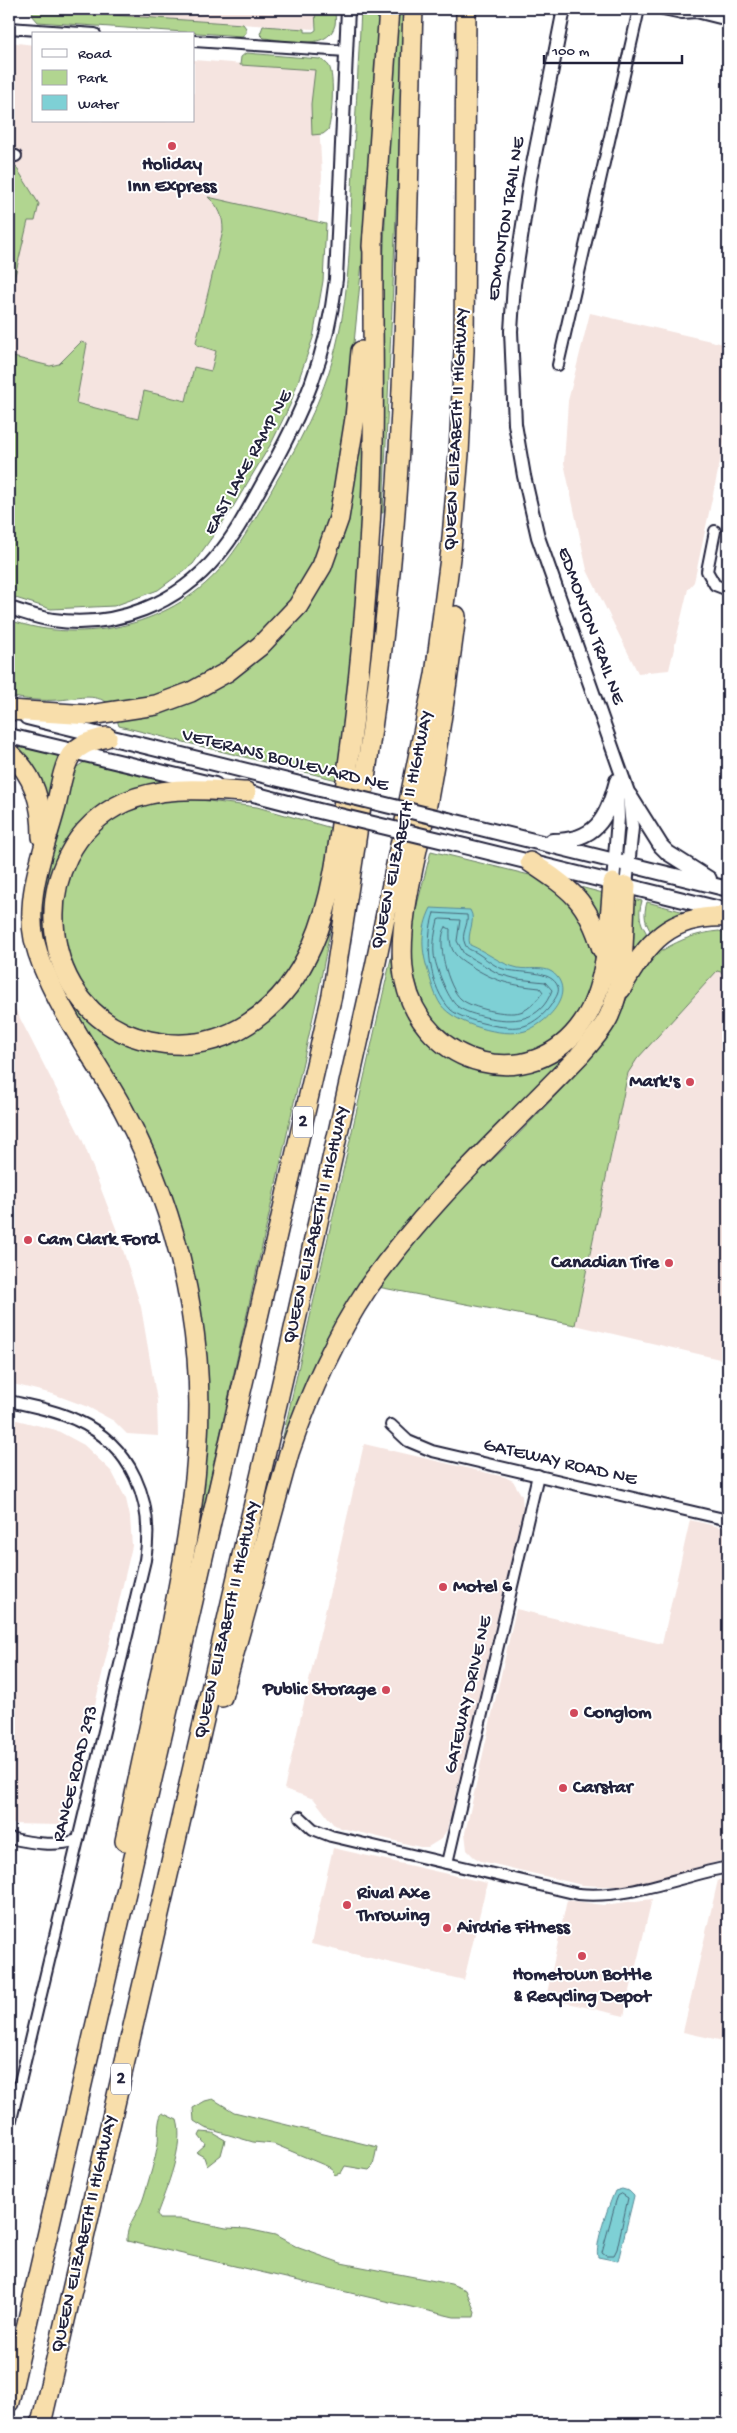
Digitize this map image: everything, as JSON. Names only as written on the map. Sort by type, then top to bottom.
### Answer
[{"type":"highway","points":[[9,712],[90,715],[156,705],[191,692],[227,672],[260,646],[298,606],[322,566],[339,518],[355,418],[373,235],[389,9]]},
{"type":"highway","name":"QUEEN ELIZABETH II HIGHWAY","points":[[9,2402],[332,995],[355,846],[392,553],[400,444],[413,9]]},
{"type":"highway","name":"QUEEN ELIZABETH II HIGHWAY","points":[[41,2424],[175,1851],[350,1082],[435,675],[451,550],[459,454],[464,350],[466,9]]},
{"type":"highway","points":[[246,792],[187,789],[153,792],[123,803],[100,818],[79,840],[64,865],[54,898],[53,932],[60,962],[71,984],[90,1008],[130,1035],[151,1042],[183,1044],[213,1040],[242,1028],[269,1009],[296,975],[311,947],[320,924],[338,844],[364,623],[371,525],[373,235]]},
{"type":"highway","points":[[464,350],[469,453],[462,552],[444,709],[403,931],[402,948],[405,980],[418,1015],[434,1035],[450,1050],[470,1060],[500,1065],[528,1062],[560,1046],[584,1022],[596,999],[603,973],[604,955],[619,885]]},
{"type":"highway","points":[[52,2215],[95,1983],[186,1551],[198,1452],[199,1389],[194,1333],[186,1279],[170,1216],[125,1113],[57,997],[41,961],[34,937],[34,897],[67,764],[81,745],[107,737]]},
{"type":"highway","points":[[9,753],[31,778],[39,800],[42,822],[39,871]]},
{"type":"highway","points":[[530,862],[565,886],[579,899],[592,920],[604,955]]},
{"type":"highway","points":[[615,1001],[619,980],[619,885]]},
{"type":"highway","points":[[175,1851],[207,1755],[289,1453],[302,1415],[329,1354],[367,1290],[406,1238],[594,1039],[603,1027],[638,958],[646,948],[669,929],[691,920],[713,916],[728,917]]},
{"type":"main road","name":"VETERANS BOULEVARD NE","points":[[9,712],[727,888]]},
{"type":"main road","points":[[9,736],[246,792],[728,911]]},
{"type":"main road","points":[[532,841],[567,841],[592,831],[610,808],[617,781]]},
{"type":"main road","points":[[630,795],[654,838],[668,853],[727,888]]},
{"type":"street","name":"EAST LAKE RAMP NE","points":[[9,608],[52,620],[71,622],[99,621],[139,612],[177,592],[196,578],[229,541],[296,422],[316,374],[328,331],[336,279],[348,9]]},
{"type":"street","name":"EDMONTON TRAIL NE","points":[[564,9],[529,188],[515,274],[511,331],[514,399],[524,476],[538,537],[616,751],[630,795],[632,828],[622,863],[619,885]]},
{"type":"street","points":[[558,365],[639,9]]},
{"type":"street","points":[[663,9],[682,13],[696,12],[728,20]]},
{"type":"street","points":[[9,28],[66,32]]},
{"type":"street","points":[[195,41],[346,51]]},
{"type":"street","points":[[715,531],[706,571],[715,585],[728,590]]},
{"type":"street","name":"EDMONTON TRAIL NE","points":[[616,751],[622,863]]},
{"type":"street","name":"RANGE ROAD 293","points":[[9,1401],[75,1420],[105,1438],[127,1462],[144,1498],[148,1526],[147,1548],[9,2128]]},
{"type":"street","name":"GATEWAY ROAD NE","points":[[391,1425],[408,1441],[432,1451],[728,1520]]},
{"type":"street","name":"GATEWAY DRIVE NE","points":[[448,1863],[538,1475]]},
{"type":"street","points":[[300,1817],[313,1829],[331,1836],[578,1894],[596,1896],[634,1892],[728,1867]]},
{"type":"street","points":[[9,1838],[39,1844],[78,1840]]},
{"type":"shaded area","points":[[24,9],[318,9],[314,29]]},
{"type":"shaded area","points":[[9,42],[32,45],[32,122],[195,122],[195,60],[316,70],[322,176],[318,222],[305,219],[299,320],[9,566]]},
{"type":"shaded area","points":[[590,313],[728,345],[728,425],[694,582],[688,589],[669,670],[638,673],[587,570],[564,463],[568,401]]},
{"type":"shaded area","points":[[717,971],[728,974],[728,1361],[575,1325],[628,1073],[637,1059]]},
{"type":"shaded area","points":[[9,997],[82,1139],[117,1231],[141,1307],[157,1401],[158,1436],[127,1434],[114,1421],[88,1407],[53,1394],[9,1383]]},
{"type":"shaded area","points":[[9,1418],[56,1430],[84,1445],[112,1472],[126,1499],[130,1517],[132,1546],[68,1820],[64,1819],[60,1825],[9,1824]]},
{"type":"shaded area","points":[[364,1444],[505,1477],[513,1481],[522,1496],[523,1508],[447,1830],[441,1839],[428,1847],[420,1847],[341,1828],[333,1824],[314,1799],[284,1789]]},
{"type":"shaded area","points":[[690,1520],[728,1529],[728,1859],[627,1886],[600,1886],[582,1885],[481,1861],[474,1857],[467,1850],[465,1833],[516,1609],[662,1644]]},
{"type":"shaded area","points":[[333,1848],[487,1883],[464,1980],[311,1944]]},
{"type":"shaded area","points":[[728,1879],[728,2042],[683,2032],[718,1880]]},
{"type":"shaded area","points":[[652,1899],[624,2016],[546,1998],[567,1900],[603,1905]]},
{"type":"green space","points":[[315,9],[335,9],[335,25],[331,33],[324,39],[315,42],[293,42],[264,38],[260,34],[263,26],[305,29],[305,32],[313,32],[316,30]]},
{"type":"green space","points":[[361,9],[387,9],[348,404],[335,498],[319,553],[293,599],[264,634],[226,664],[177,690],[114,707],[101,699],[88,697],[47,700],[9,696],[9,620],[38,628],[67,631],[97,630],[126,625],[155,615],[181,602],[205,584],[233,553],[259,513],[305,430],[321,395],[333,357],[345,302],[350,246]]},
{"type":"green space","points":[[397,9],[405,9],[383,513],[376,512],[381,323]]},
{"type":"green space","points":[[33,11],[243,24],[246,28],[246,33],[242,36],[38,22],[32,15]]},
{"type":"green space","points":[[246,53],[320,59],[327,64],[331,71],[332,79],[332,108],[328,130],[323,134],[312,135],[311,104],[315,70],[240,65],[241,57]]},
{"type":"green space","points":[[9,162],[16,167],[39,204],[35,221],[28,221],[9,301]]},
{"type":"green space","points":[[208,197],[326,224],[323,281],[313,338],[290,405],[272,442],[230,512],[193,564],[158,590],[114,606],[51,609],[9,596],[9,356],[50,366],[59,364],[81,342],[87,344],[76,403],[138,419],[144,391],[186,401],[194,367],[211,371],[216,351],[197,345],[196,342],[223,231],[220,212]]},
{"type":"green space","points":[[362,438],[365,442],[362,526],[354,654],[337,780],[119,726],[117,720],[170,707],[301,611],[357,442]]},
{"type":"green space","points":[[13,745],[63,757],[48,815]]},
{"type":"green space","points":[[86,761],[171,782],[97,811],[46,916],[49,949],[58,975],[151,1050],[179,1054],[215,1048],[251,1033],[268,1021],[300,983],[332,911],[331,926],[317,999],[202,1516],[197,1514],[185,1245],[51,973],[40,919],[42,893],[72,770]]},
{"type":"green space","points":[[184,798],[257,807],[335,829],[315,920],[298,962],[271,999],[236,1026],[203,1035],[170,1038],[107,1016],[81,987],[63,952],[65,877],[82,848],[105,823],[139,805]]},
{"type":"green space","points":[[431,851],[546,879],[572,906],[594,944],[595,969],[591,994],[559,1042],[530,1054],[498,1058],[474,1052],[440,1029],[422,1004],[411,963],[412,924]]},
{"type":"green space","points":[[580,887],[603,893],[602,924],[576,888]]},
{"type":"green space","points":[[633,899],[642,901],[641,920],[649,937],[628,962]]},
{"type":"green space","points":[[647,902],[692,914],[652,934],[645,919]]},
{"type":"green space","points":[[719,931],[728,934],[728,974],[717,971],[637,1059],[628,1073],[575,1325],[378,1287],[403,1254],[465,1185],[509,1144],[581,1069],[623,1007],[641,968],[655,948],[663,950],[690,937]]},
{"type":"green space","points":[[394,945],[443,1053],[543,1064],[569,1056],[355,1300],[275,1472]]},
{"type":"green space","points":[[213,2099],[234,2112],[377,2147],[373,2166],[369,2170],[345,2166],[341,2173],[334,2175],[333,2170],[329,2167],[274,2144],[253,2142],[205,2128],[194,2121],[193,2108]]},
{"type":"green space","points":[[162,2113],[177,2120],[179,2142],[177,2154],[157,2214],[160,2219],[182,2219],[275,2235],[299,2248],[341,2263],[451,2284],[466,2290],[475,2312],[474,2317],[454,2317],[127,2241],[130,2224],[142,2202],[152,2170]]},
{"type":"green space","points":[[201,2132],[213,2133],[225,2140],[221,2155],[207,2166],[204,2157],[197,2153],[206,2145],[199,2136]]},
{"type":"water","points":[[431,908],[470,910],[472,923],[469,936],[470,945],[511,966],[544,969],[552,972],[559,980],[562,989],[561,998],[550,1015],[542,1022],[525,1031],[505,1033],[480,1028],[448,1012],[441,1005],[435,994],[424,957],[423,932]]},
{"type":"water","points":[[622,2189],[629,2191],[634,2196],[618,2261],[598,2257],[598,2243],[612,2197],[615,2191]]},
{"type":"place","name":"Holiday Inn Express","points":[[172,146]]},
{"type":"place","name":"Mark's","points":[[690,1082]]},
{"type":"place","name":"Cam Clark Ford","points":[[28,1240]]},
{"type":"place","name":"Canadian Tire","points":[[669,1263]]},
{"type":"place","name":"Motel 6","points":[[443,1587]]},
{"type":"place","name":"Public Storage","points":[[386,1690]]},
{"type":"place","name":"Conglom","points":[[574,1713]]},
{"type":"place","name":"Carstar","points":[[563,1788]]},
{"type":"place","name":"Rival Axe Throwing","points":[[347,1905]]},
{"type":"place","name":"Airdrie Fitness","points":[[447,1928]]},
{"type":"place","name":"Hometown Bottle & Recycling Depot","points":[[582,1956]]}]
